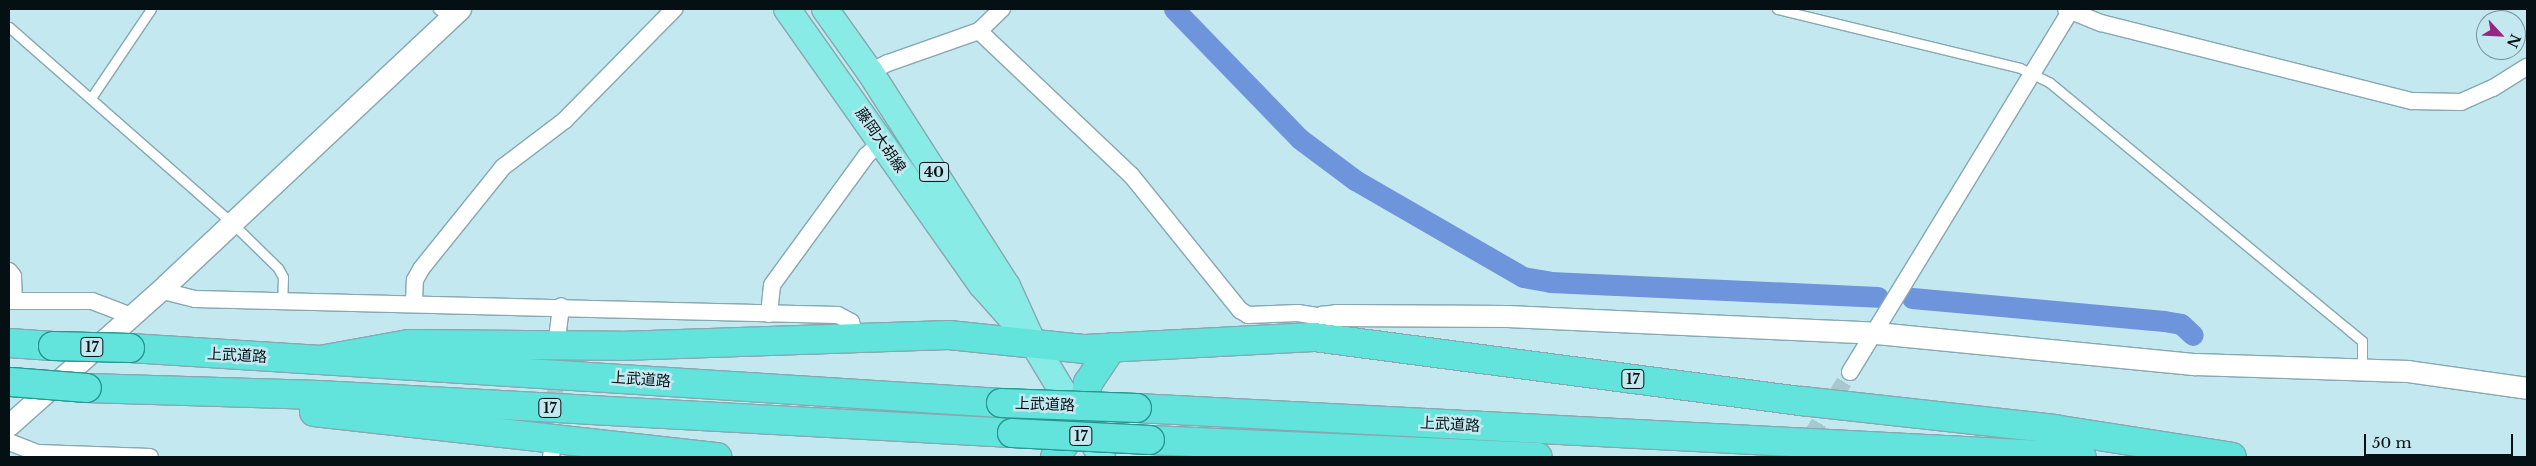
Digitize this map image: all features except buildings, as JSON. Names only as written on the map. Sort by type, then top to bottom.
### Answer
[{"type":"highway","name":"17","points":[[320,360],[409,344],[508,347],[856,340],[949,335],[1032,341],[1085,349],[1318,327],[1802,401],[2064,430],[2232,457]]},
{"type":"highway","name":"上武道路","points":[[9,343],[130,348],[1000,403],[1137,408],[2082,457]]},
{"type":"highway","points":[[1055,457],[1081,422],[1088,383],[1112,347]]},
{"type":"highway","name":"上武道路","points":[[10,382],[174,393],[319,395],[1012,433],[1538,457]]},
{"type":"highway","name":"17","points":[[174,393],[254,406],[718,457]]},
{"type":"main road","name":"藤岡大胡線","points":[[787,9],[982,285],[1032,341]]},
{"type":"main road","name":"藤岡大胡線","points":[[825,9],[870,72],[1007,286],[1032,341],[1102,457]]},
{"type":"street","points":[[414,304],[415,280],[421,269],[503,167],[565,120],[674,9]]},
{"type":"street","points":[[870,72],[888,62],[979,31],[1002,9]]},
{"type":"street","points":[[1850,372],[1876,333],[2070,10],[2101,23],[2412,101],[2461,102],[2493,88],[2527,66]]},
{"type":"street","points":[[9,425],[129,315],[160,290],[450,12]]},
{"type":"street","points":[[979,31],[1131,175],[1240,310],[1248,315],[1298,313],[1318,327],[1336,314],[1507,316],[1876,333],[2194,364],[2362,371],[2408,371],[2527,388]]},
{"type":"street","points":[[769,314],[772,285],[866,156],[882,141]]},
{"type":"street","points":[[9,270],[13,276],[12,301],[92,301],[129,315]]},
{"type":"street","points":[[160,290],[181,298],[561,306],[838,315],[851,322],[856,340]]},
{"type":"street","points":[[558,331],[561,306]]},
{"type":"street","points":[[9,442],[38,453],[150,457]]},
{"type":"lane","points":[[91,98],[151,9]]},
{"type":"lane","points":[[1777,9],[2032,72],[2049,82],[2362,341],[2362,371]]},
{"type":"lane","points":[[9,27],[230,221],[278,268],[283,277],[282,301]]},
{"type":"waterway","points":[[1174,9],[1300,139],[1355,180],[1523,277],[1550,282],[1878,297]]},
{"type":"waterway","points":[[1912,298],[2164,321],[2181,324],[2193,335]]},
{"type":"tunnel","points":[[552,446],[558,338]]},
{"type":"tunnel","points":[[1798,457],[1850,372]]}]
